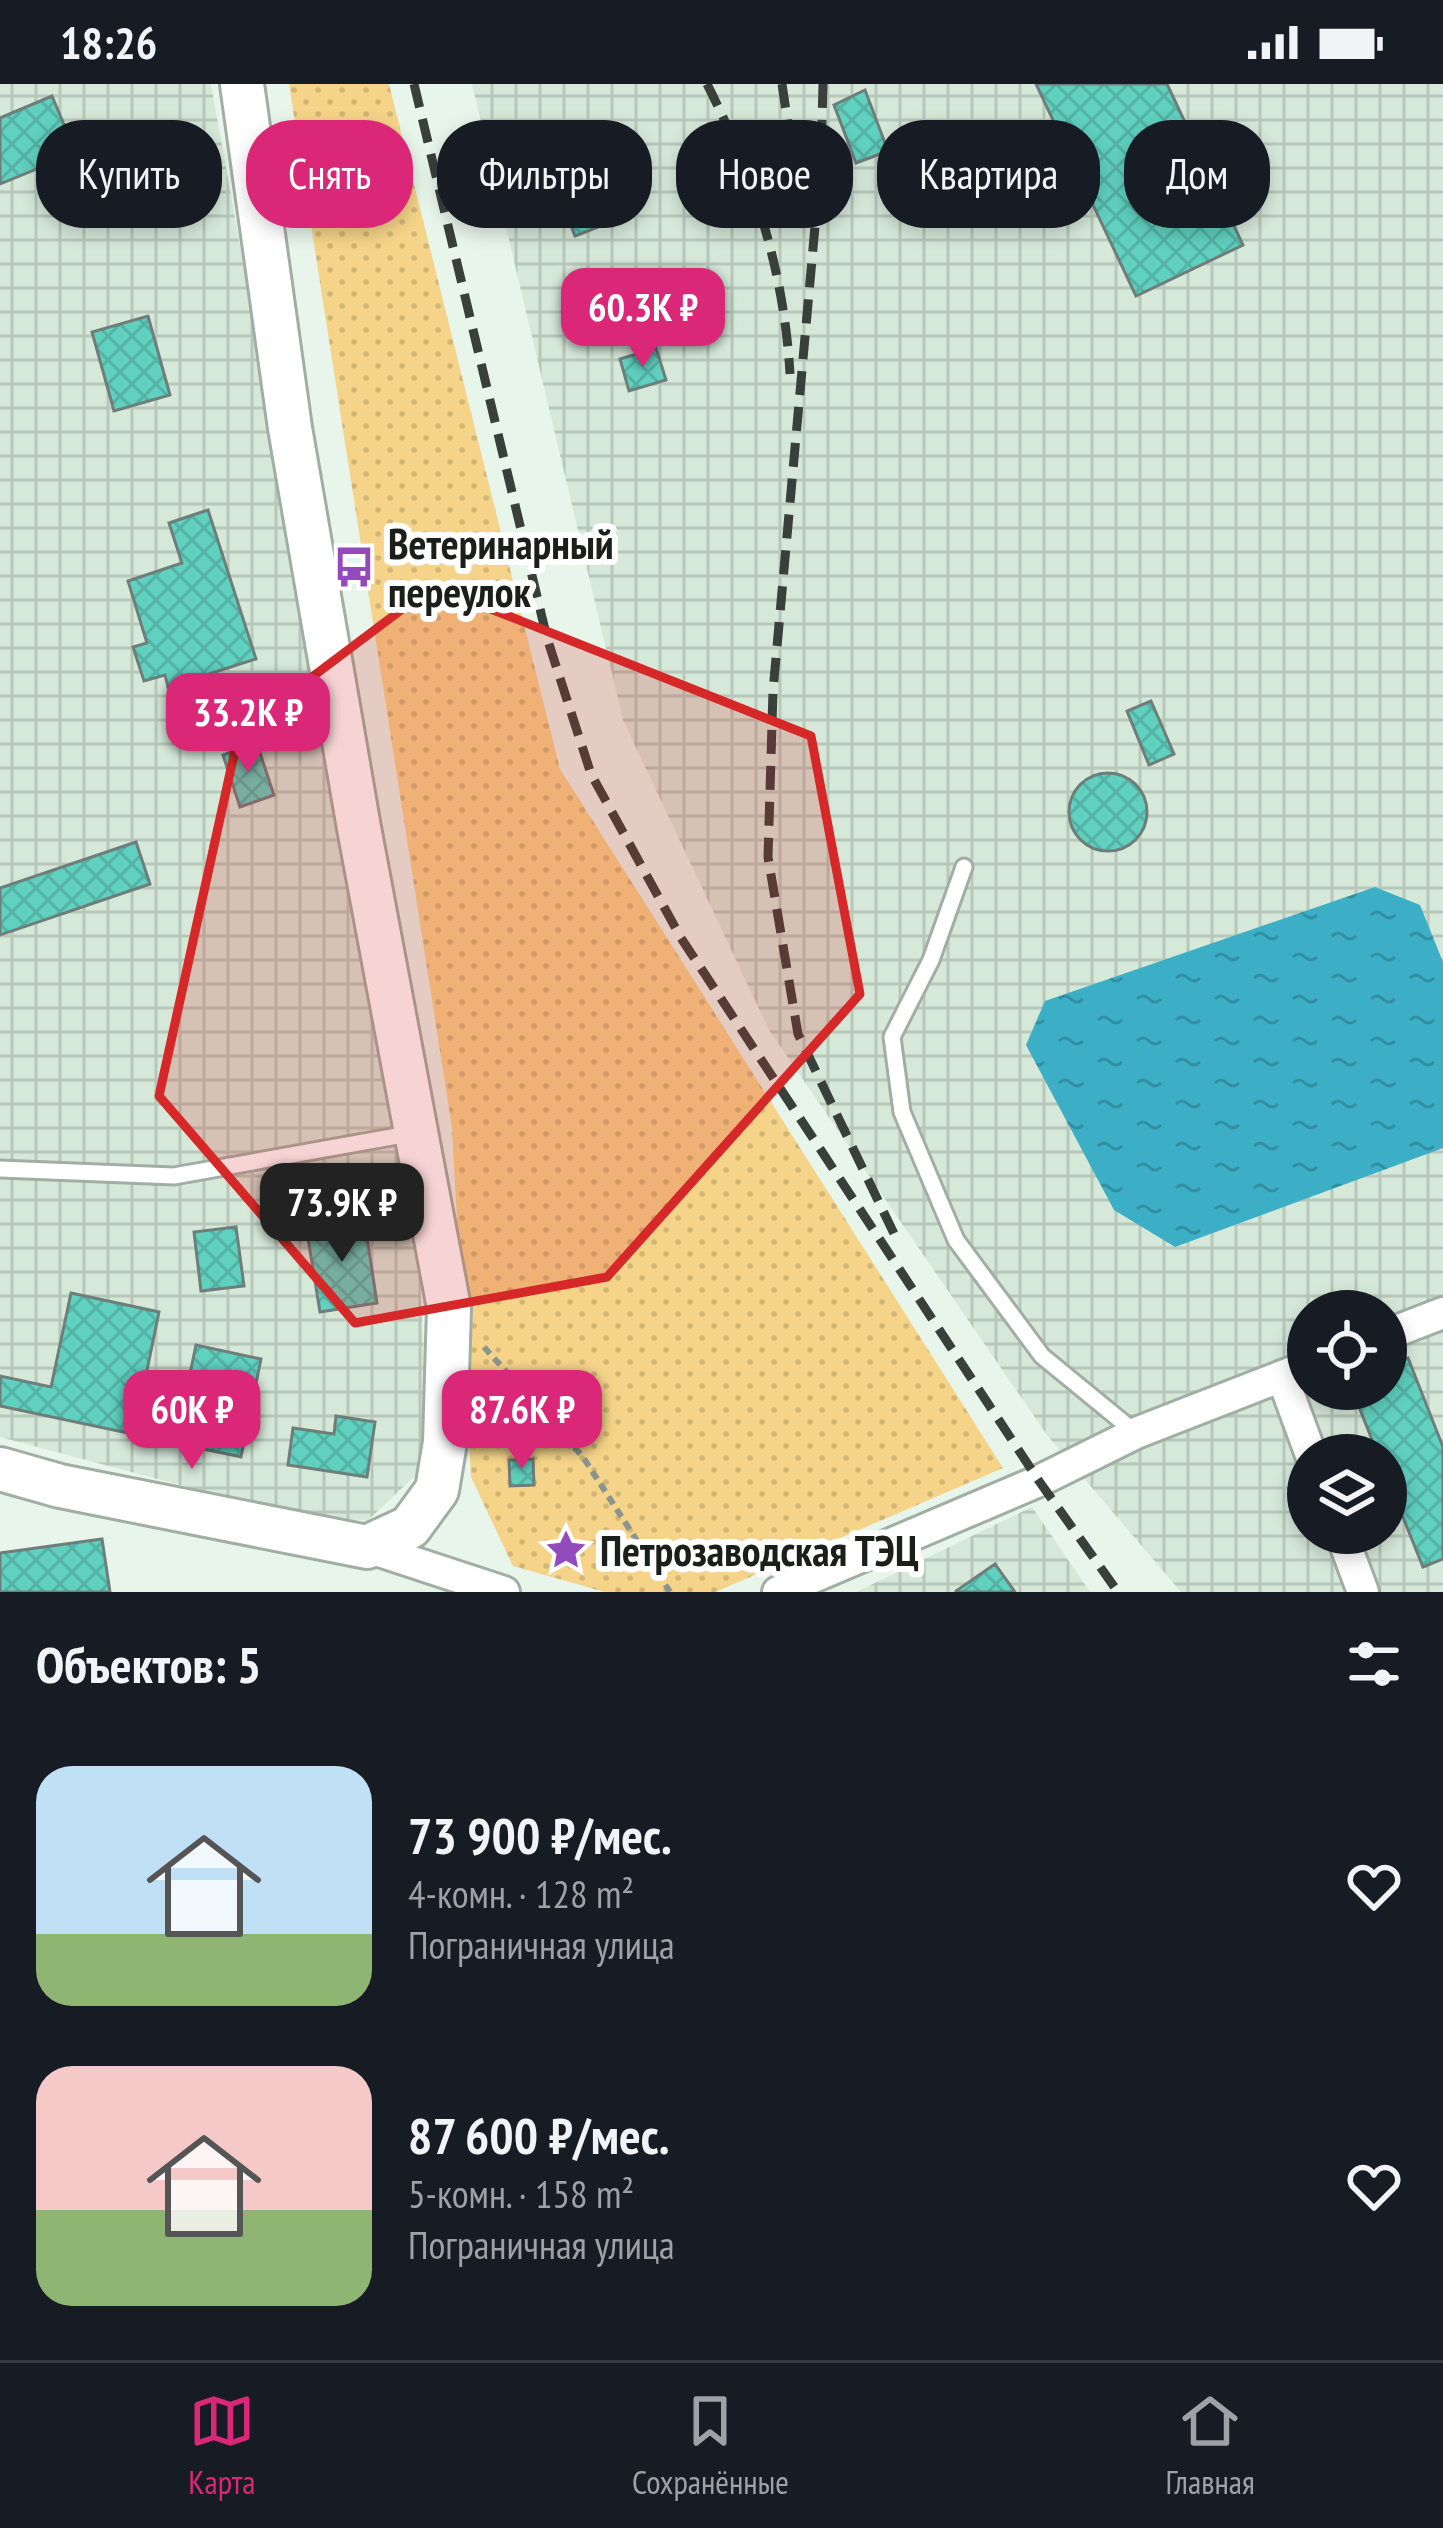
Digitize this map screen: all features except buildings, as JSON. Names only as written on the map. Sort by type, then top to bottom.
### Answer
[{"type":"main road","points":[[0,1469],[60,1486],[368,1547],[410,1527],[437,1490],[445,1442],[449,1308],[290,428],[242,84]]},
{"type":"street","points":[[1407,1327],[1443,1313]]},
{"type":"street","points":[[778,1592],[1039,1481],[1136,1433],[1287,1374]]},
{"type":"street","points":[[368,1547],[504,1592]]},
{"type":"street","points":[[1349,1554],[1363,1592]]},
{"type":"lane","points":[[964,867],[932,960],[892,1037],[902,1112],[956,1240],[1042,1356],[1136,1433]]},
{"type":"lane","points":[[0,1168],[174,1176],[417,1132]]},
{"type":"path","points":[[449,1308],[583,1457],[670,1592]]},
{"type":"highlighted area","points":[[433,586],[811,736],[860,994],[607,1277],[355,1323],[159,1096],[239,732]]},
{"type":"shaded area","points":[[0,84],[211,84],[217,120],[36,120],[36,228],[222,228],[222,146],[418,1242],[427,1408],[416,1475],[367,1521],[285,1513],[0,1437]]},
{"type":"shaded area","points":[[289,84],[389,84],[398,120],[295,120]]},
{"type":"shaded area","points":[[472,84],[1443,84],[1443,1592],[1181,1592],[1047,1435],[769,1030],[623,720],[506,228],[652,228],[652,120],[481,120]]},
{"type":"shaded area","points":[[413,180],[560,769],[1003,1468],[715,1592],[605,1592],[513,1566],[471,1477],[452,1128],[311,228],[413,228]]},
{"type":"shaded area","points":[[1032,1507],[1090,1592],[856,1592]]},
{"type":"water","points":[[1375,887],[1420,905],[1443,962],[1443,1148],[1175,1247],[1114,1210],[1026,1045],[1045,1001]]},
{"type":"railway","points":[[414,84],[547,638],[591,774],[681,938],[1039,1481],[1118,1592]]},
{"type":"railway","points":[[707,84],[764,225],[781,298],[790,374]]},
{"type":"railway","points":[[782,84],[787,120]]},
{"type":"railway","points":[[823,84],[821,160],[773,691],[768,857],[798,1034],[899,1244]]},
{"type":"place","name":"Ветеринарный переулок","points":[[354,567]]},
{"type":"place","name":"Петрозаводская ТЭЦ","points":[[566,1550]]}]
